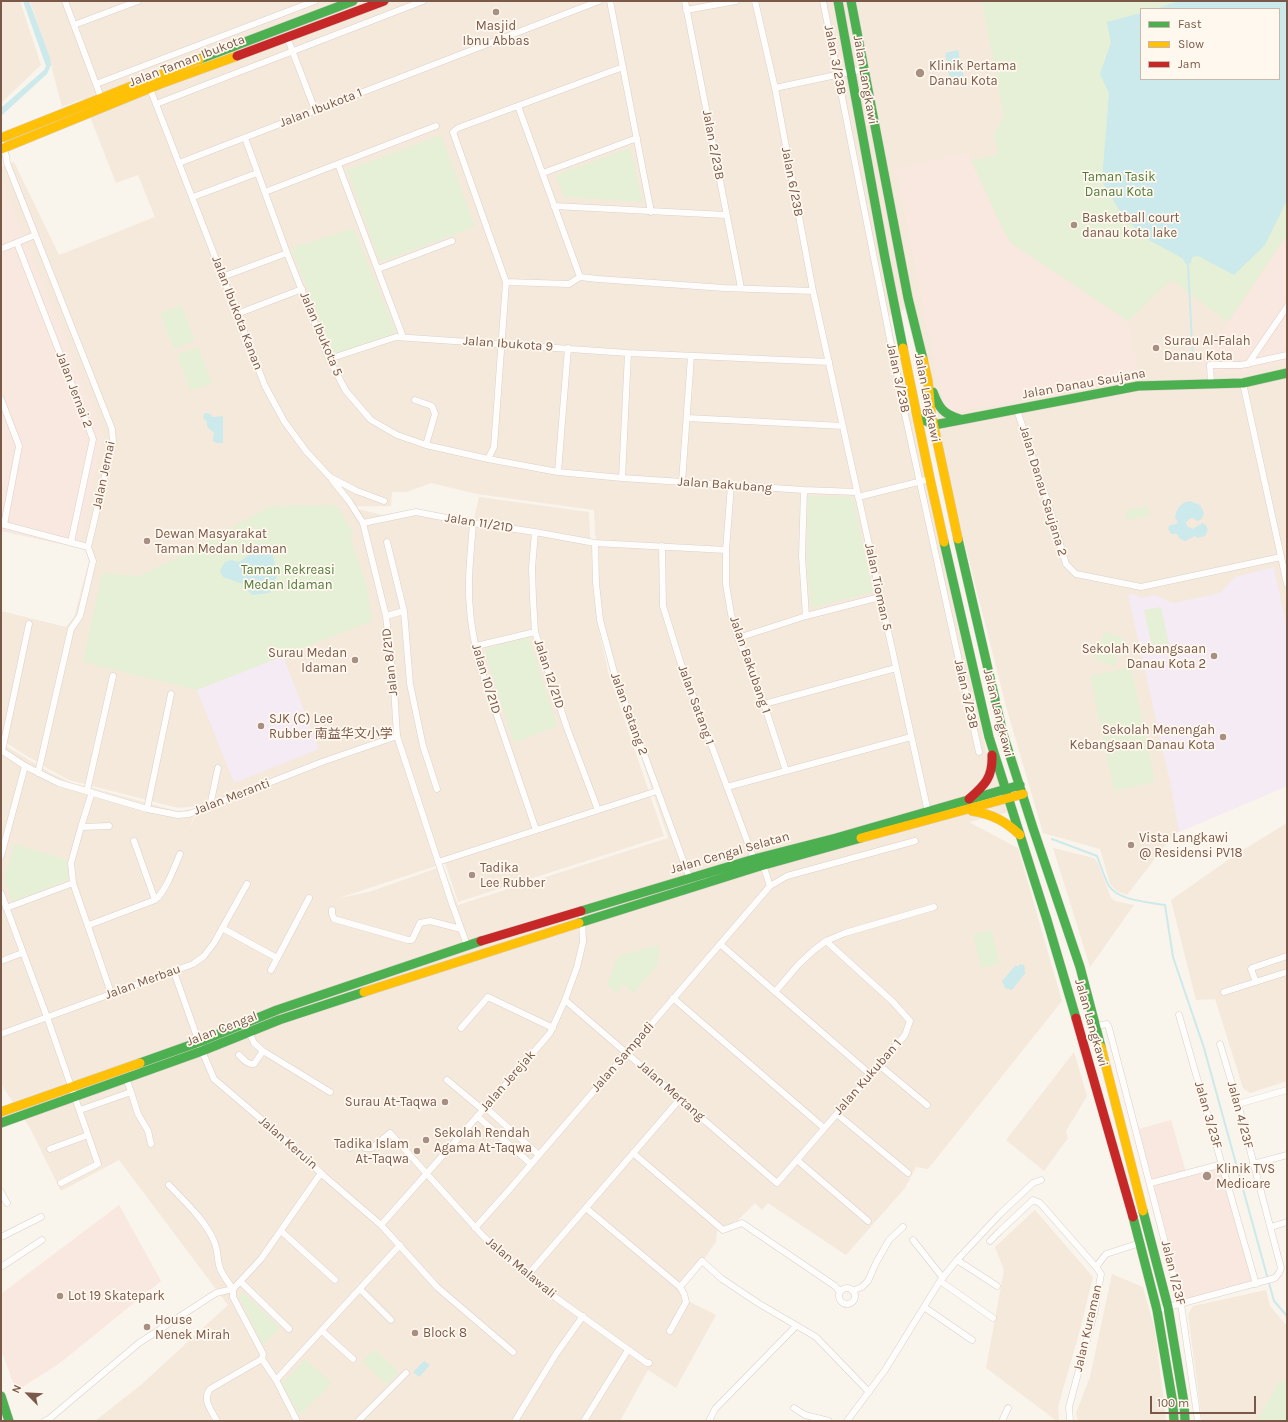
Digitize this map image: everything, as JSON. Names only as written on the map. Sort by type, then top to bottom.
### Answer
[{"type":"street","points":[[65,1],[103,103]]},
{"type":"street","points":[[96,84],[315,1]]},
{"type":"street","name":"Jalan Taman Ibukota","points":[[2,149],[245,41],[353,1]]},
{"type":"street","name":"Jalan Taman Ibukota","points":[[149,84],[287,37],[384,1]]},
{"type":"street","points":[[156,104],[423,1]]},
{"type":"street","name":"Jalan Ibukota 1","points":[[179,163],[599,1]]},
{"type":"street","points":[[610,1],[651,212]]},
{"type":"street","name":"Jalan 2/23B","points":[[685,1],[741,288]]},
{"type":"street","points":[[686,10],[736,1]]},
{"type":"street","name":"Jalan 6/23B","points":[[756,1],[775,88],[813,291],[829,362]]},
{"type":"street","name":"Jalan 3/23B","points":[[823,1],[919,481],[979,752]]},
{"type":"street","name":"Jalan Langkawi","points":[[838,1],[888,274],[922,442],[989,737],[1022,837],[1091,1068],[1140,1243],[1157,1310],[1173,1404],[1174,1421]]},
{"type":"street","name":"Jalan Langkawi","points":[[851,1],[908,298],[928,382],[934,425],[962,558],[1004,734],[1021,790],[1080,967],[1096,1026],[1168,1307],[1184,1403],[1185,1421]]},
{"type":"street","points":[[74,26],[135,2]]},
{"type":"street","points":[[240,29],[245,41]]},
{"type":"street","points":[[287,37],[315,110]]},
{"type":"street","points":[[488,459],[494,447],[503,344],[506,282],[453,132],[458,128],[623,67]]},
{"type":"street","points":[[775,88],[864,69]]},
{"type":"street","name":"Jalan Ibukota Kanan","points":[[149,84],[265,386],[284,421],[306,451],[330,477],[357,491],[384,501]]},
{"type":"street","name":"Jalan Taman Ibukota","points":[[1,138],[103,103]]},
{"type":"street","points":[[518,106],[580,277]]},
{"type":"street","points":[[264,192],[436,126]]},
{"type":"street","name":"Jalan Ibukota 5","points":[[244,138],[329,359],[346,391],[371,420],[397,435],[426,445],[488,459],[558,472],[592,476]]},
{"type":"street","points":[[542,173],[637,138]]},
{"type":"street","name":"Jalan Jernai","points":[[2,149],[112,429],[113,442],[88,547],[93,561],[80,616],[70,629],[38,773]]},
{"type":"street","points":[[338,164],[403,337]]},
{"type":"street","points":[[193,197],[257,173]]},
{"type":"street","points":[[554,206],[726,216]]},
{"type":"street","points":[[1,249],[35,236]]},
{"type":"street","points":[[378,269],[452,241]]},
{"type":"street","name":"Jalan Jernai 2","points":[[17,243],[93,439],[71,542]]},
{"type":"street","points":[[222,276],[287,252]]},
{"type":"street","points":[[506,282],[569,284],[580,277],[741,288],[813,291]]},
{"type":"street","points":[[237,314],[302,289]]},
{"type":"street","points":[[1248,364],[1287,307]]},
{"type":"street","name":"Jalan Ibukota 9","points":[[329,359],[396,337],[403,337],[628,353],[829,362]]},
{"type":"street","points":[[558,472],[568,348]]},
{"type":"street","points":[[622,478],[628,353]]},
{"type":"street","points":[[682,482],[691,356]]},
{"type":"street","points":[[1212,384],[1210,365],[1240,365],[1287,356]]},
{"type":"street","name":"Jalan Tioman 5","points":[[829,362],[928,812]]},
{"type":"street","name":"Jalan Danau Saujana","points":[[934,425],[1138,386],[1243,383],[1287,373]]},
{"type":"street","points":[[928,382],[938,407],[945,414],[961,420]]},
{"type":"street","points":[[1243,383],[1287,584]]},
{"type":"street","points":[[1,399],[20,446],[2,524],[88,547]]},
{"type":"street","points":[[415,400],[432,406],[435,414],[426,445]]},
{"type":"street","name":"Jalan Danau Saujana 2","points":[[1017,410],[1048,503],[1066,564],[1070,570],[1076,574],[1141,587],[1281,557]]},
{"type":"street","points":[[918,417],[923,421],[934,425],[922,442]]},
{"type":"street","points":[[687,418],[843,426]]},
{"type":"street","name":"Jalan Bakubang","points":[[592,476],[857,494],[930,479]]},
{"type":"street","name":"Jalan 8/21D","points":[[330,477],[349,501],[363,523],[386,614],[394,687],[397,736],[467,945]]},
{"type":"street","name":"Jalan Bakubang 1","points":[[731,485],[726,550],[726,584],[731,614],[738,638],[764,704],[786,771]]},
{"type":"street","points":[[804,490],[802,556],[806,616]]},
{"type":"street","name":"Jalan 11/21D","points":[[363,523],[416,512],[595,543],[726,550]]},
{"type":"street","name":"Jalan 10/21D","points":[[473,523],[469,569],[470,610],[476,646],[481,667],[536,830]]},
{"type":"street","name":"Jalan 12/21D","points":[[535,532],[532,576],[535,632],[567,728],[598,810]]},
{"type":"street","points":[[387,542],[404,609],[410,684],[423,746],[437,789]]},
{"type":"street","name":"Jalan Satang 2","points":[[595,543],[596,583],[600,620],[614,672],[690,879]]},
{"type":"street","name":"Jalan Satang 1","points":[[662,546],[663,606],[680,661],[727,787],[758,864]]},
{"type":"street","points":[[738,638],[806,616],[880,596]]},
{"type":"street","points":[[386,614],[404,609]]},
{"type":"street","points":[[2,750],[29,624]]},
{"type":"street","points":[[476,646],[535,632]]},
{"type":"street","points":[[764,704],[896,668]]},
{"type":"street","points":[[112,993],[73,883],[71,863],[89,792],[113,676]]},
{"type":"street","points":[[147,809],[171,694]]},
{"type":"street","name":"Jalan Meranti","points":[[2,750],[25,766],[59,783],[147,809],[189,814],[322,762],[397,736]]},
{"type":"street","points":[[727,787],[911,737]]},
{"type":"street","points":[[989,737],[993,765],[989,780],[967,806],[999,817],[1009,824],[1022,837]]},
{"type":"street","points":[[1,856],[25,766]]},
{"type":"street","points":[[210,806],[218,768]]},
{"type":"street","name":"Jalan Cengal Selatan","points":[[449,951],[690,879],[758,864],[1021,790]]},
{"type":"street","points":[[438,862],[657,791]]},
{"type":"street","name":"Jalan Cengal Selatan","points":[[454,962],[836,838],[928,812],[967,806]]},
{"type":"street","points":[[81,827],[109,826]]},
{"type":"street","points":[[134,841],[155,900]]},
{"type":"street","name":"Jalan Sampadi","points":[[475,1228],[770,886],[787,876],[915,841]]},
{"type":"street","points":[[89,925],[155,900],[162,891],[180,854]]},
{"type":"street","points":[[758,864],[770,886]]},
{"type":"street","points":[[6,908],[73,883]]},
{"type":"street","name":"Jalan Merbau","points":[[1,1034],[193,964],[204,956],[214,943],[247,884]]},
{"type":"street","points":[[1,893],[47,1017],[98,1164],[61,1183]]},
{"type":"street","points":[[271,970],[309,898]]},
{"type":"street","points":[[775,992],[798,965],[826,941],[845,933],[934,907]]},
{"type":"street","points":[[332,910],[334,919],[408,940],[412,940],[420,924],[425,921],[461,929]]},
{"type":"street","name":"Jalan Jerejak","points":[[382,1226],[553,1028],[577,967],[583,942],[583,921],[580,911]]},
{"type":"street","points":[[222,928],[277,958]]},
{"type":"street","name":"Jalan Kukuban 1","points":[[777,1183],[905,1035],[910,1021],[893,1002],[826,941]]},
{"type":"street","points":[[720,944],[871,1075]]},
{"type":"street","name":"Jalan Cengal","points":[[1,1112],[73,1091],[126,1078],[200,1047],[277,1010],[449,951]]},
{"type":"street","points":[[1,961],[22,953]]},
{"type":"street","points":[[1256,982],[1251,969],[1253,967],[1287,956]]},
{"type":"street","name":"Jalan Cengal","points":[[1,1123],[73,1091],[454,962]]},
{"type":"street","name":"Jalan Keruin","points":[[174,972],[200,1047],[214,1079],[295,1148],[321,1173],[382,1226],[437,1287],[513,1352]]},
{"type":"street","points":[[1224,992],[1287,972]]},
{"type":"street","points":[[461,1028],[488,997],[553,1028]]},
{"type":"street","points":[[673,998],[824,1128]]},
{"type":"street","name":"Jalan Mertang","points":[[565,1000],[777,1183]]},
{"type":"street","name":"Jalan 3/23F","points":[[1180,1015],[1222,1164],[1258,1283]]},
{"type":"street","name":"Jalan 1/23F","points":[[1096,1026],[1107,1024],[1109,1028],[1151,1183],[1182,1304],[1198,1421]]},
{"type":"street","points":[[249,1032],[254,1043],[263,1051],[330,1092]]},
{"type":"street","name":"Jalan 4/23F","points":[[1220,1044],[1238,1104],[1281,1268],[1280,1273],[1275,1278],[1258,1283]]},
{"type":"street","points":[[239,1055],[244,1061],[254,1064],[263,1051]]},
{"type":"street","points":[[879,1065],[927,1105]]},
{"type":"street","points":[[126,1078],[138,1114],[148,1131],[151,1144]]},
{"type":"street","points":[[447,1080],[539,1155]]},
{"type":"street","points":[[1238,1104],[1287,1090]]},
{"type":"street","points":[[80,1110],[131,1092]]},
{"type":"street","points":[[527,1276],[680,1099]]},
{"type":"street","points":[[837,1114],[908,1174]]},
{"type":"street","points":[[477,1116],[531,1164]]},
{"type":"street","points":[[1122,1132],[1136,1128]]},
{"type":"street","name":"Jalan Malawali","points":[[350,1148],[359,1142],[365,1148],[372,1148],[390,1133],[475,1228],[527,1276],[628,1350],[647,1363],[650,1363]]},
{"type":"street","points":[[50,1149],[88,1135]]},
{"type":"street","points":[[633,1154],[723,1230],[742,1223],[835,1286],[840,1292],[840,1301],[847,1304],[854,1300],[852,1290]]},
{"type":"street","points":[[1254,1164],[1287,1155]]},
{"type":"street","points":[[797,1160],[868,1221]]},
{"type":"street","points":[[1151,1183],[1222,1164]]},
{"type":"street","points":[[45,1421],[139,1343],[216,1293],[233,1289],[241,1282],[261,1259],[321,1173]]},
{"type":"street","points":[[847,1421],[885,1370],[941,1280],[1000,1214],[1034,1183],[1041,1180]]},
{"type":"street","points":[[169,1185],[194,1211],[213,1239],[218,1252],[219,1264],[222,1272],[233,1289],[233,1297],[263,1354],[262,1359],[276,1380],[297,1421]]},
{"type":"street","points":[[1,1192],[7,1203]]},
{"type":"street","name":"Jalan Kuraman","points":[[990,1241],[1033,1200],[1040,1203],[1101,1274],[1095,1310],[1069,1407],[1070,1421]]},
{"type":"street","points":[[586,1208],[680,1287],[686,1302],[670,1330]]},
{"type":"street","points":[[1000,1214],[1009,1223]]},
{"type":"street","points":[[1,1237],[41,1217]]},
{"type":"street","points":[[1271,1227],[1287,1222]]},
{"type":"street","points":[[840,1292],[846,1288],[852,1290],[862,1287],[868,1281],[889,1240],[903,1227]]},
{"type":"street","points":[[281,1231],[335,1280]]},
{"type":"street","points":[[1,1267],[42,1240]]},
{"type":"street","points":[[913,1240],[941,1280],[993,1318]]},
{"type":"street","points":[[1096,1267],[1106,1254],[1140,1243]]},
{"type":"street","points":[[276,1380],[400,1245]]},
{"type":"street","points":[[958,1260],[997,1286]]},
{"type":"street","points":[[680,1287],[702,1261],[722,1280],[816,1337],[869,1392]]},
{"type":"street","points":[[241,1282],[289,1329]]},
{"type":"street","points":[[1157,1310],[1258,1283]]},
{"type":"street","points":[[360,1289],[391,1320]]},
{"type":"street","points":[[924,1307],[972,1340]]},
{"type":"street","points":[[515,1421],[556,1354],[583,1316]]},
{"type":"street","points":[[709,1421],[715,1409],[796,1326]]},
{"type":"street","points":[[322,1330],[353,1359]]},
{"type":"street","points":[[584,1421],[628,1350]]},
{"type":"street","points":[[217,1421],[208,1404],[206,1396],[210,1389],[262,1359]]},
{"type":"street","points":[[358,1421],[406,1373]]},
{"type":"street","points":[[1,1396],[9,1421]]},
{"type":"street","points":[[794,1408],[805,1415],[829,1421]]},
{"type":"street","points":[[1002,1421],[1008,1408]]},
{"type":"shaded area","points":[[1,1],[20,1],[41,65],[1,103]]},
{"type":"shaded area","points":[[30,1],[1287,1],[1287,786],[1174,834],[1127,895],[1117,891],[1110,884],[1100,849],[1043,833],[1007,710],[905,309],[889,316],[988,758],[998,780],[1009,812],[969,822],[1018,848],[1062,1001],[928,1169],[916,1167],[905,1188],[846,1255],[768,1203],[762,1210],[755,1203],[738,1220],[717,1231],[716,1242],[683,1289],[688,1301],[716,1315],[676,1388],[648,1370],[620,1421],[95,1421],[142,1384],[228,1305],[119,1160],[61,1191],[30,1128],[1,1084],[1,743],[49,772],[70,782],[177,811],[196,809],[190,828],[199,806],[178,808],[69,780],[1,740],[1,611],[66,627],[74,617],[89,561],[85,549],[1,531],[1,167],[14,162],[59,255],[155,217],[138,175],[116,183],[83,99],[62,107],[51,65]],"holes":[[[431,483],[477,494],[594,510],[595,535],[599,547],[599,622],[611,672],[668,838],[458,905],[443,866],[369,892],[339,898],[445,863],[458,902],[664,836],[608,671],[597,622],[593,546],[590,536],[589,512],[479,497],[474,519],[415,509],[382,515],[350,507],[317,507],[391,506],[392,492],[407,492]]]},
{"type":"shaded area","points":[[968,153],[1004,232],[1012,244],[1128,321],[1138,372],[1144,376],[1119,379],[1067,389],[956,413],[944,405],[896,169]]},
{"type":"shaded area","points":[[1,180],[103,434],[79,548],[1,531]]},
{"type":"shaded area","points":[[1287,235],[1287,363],[1242,373],[1203,372],[1197,368]]},
{"type":"shaded area","points":[[1274,567],[1287,628],[1287,786],[1179,832],[1170,782],[1128,595],[1134,594],[1141,598],[1155,595],[1173,603],[1220,593],[1235,577]]},
{"type":"shaded area","name":"SJK (C) Lee Rubber 南益华文小学","points":[[283,656],[319,749],[234,783],[197,690]]},
{"type":"shaded area","points":[[1287,823],[1287,1081],[1250,1093],[1243,1088],[1215,999],[1196,1000],[1171,900],[1238,853]]},
{"type":"shaded area","points":[[1053,848],[1094,858],[1098,863],[1111,898],[1115,901],[1134,905],[1090,967]]},
{"type":"shaded area","points":[[1074,1052],[1087,1096],[1066,1131],[1068,1138],[1044,1171],[1006,1140]]},
{"type":"shaded area","points":[[1171,1120],[1187,1176],[1221,1167],[1252,1282],[1184,1300],[1139,1129]]},
{"type":"shaded area","points":[[119,1205],[161,1281],[60,1363],[16,1391],[1,1349],[1,1294]]},
{"type":"shaded area","points":[[1035,1210],[1093,1277],[1080,1330],[1058,1407],[1059,1421],[986,1368],[1004,1270],[995,1247]]},
{"type":"shaded area","points":[[1112,1274],[1143,1287],[1155,1330],[1166,1421],[1078,1421],[1076,1413],[1090,1377]]},
{"type":"shaded area","points":[[1266,1290],[1270,1306],[1287,1326],[1287,1421],[1202,1421],[1188,1314],[1193,1306]]},
{"type":"green space","name":"Taman Tasik Danau Kota","points":[[982,1],[1287,1],[1287,235],[1228,322],[1171,280],[1128,321],[1012,244],[1004,232],[971,160],[998,155],[994,133],[1004,117]]},
{"type":"green space","points":[[441,135],[475,227],[380,262],[347,170]]},
{"type":"green space","points":[[630,148],[643,202],[564,197],[556,175]]},
{"type":"green space","points":[[354,228],[396,333],[333,354],[291,248]]},
{"type":"green space","points":[[181,305],[195,340],[174,349],[160,313]]},
{"type":"green space","points":[[198,347],[212,383],[191,391],[177,355]]},
{"type":"green space","points":[[808,496],[853,497],[873,592],[811,608],[807,557]]},
{"type":"green space","name":"Taman Rekreasi Medan Idaman","points":[[337,505],[354,534],[350,536],[367,587],[372,621],[197,690],[83,662],[102,573],[139,576],[179,557],[270,506]]},
{"type":"green space","points":[[1148,506],[1150,515],[1127,521],[1125,511]]},
{"type":"green space","points":[[1161,607],[1169,644],[1152,647],[1144,610]]},
{"type":"green space","points":[[1105,631],[1126,640],[1114,667],[1093,658]]},
{"type":"green space","points":[[529,637],[557,726],[514,743],[484,649]]},
{"type":"green space","points":[[1131,667],[1155,782],[1114,791],[1090,676]]},
{"type":"green space","points":[[14,844],[67,860],[69,879],[12,902],[4,878]]},
{"type":"green space","points":[[991,930],[1000,964],[981,968],[973,935]]},
{"type":"green space","points":[[659,945],[658,964],[634,993],[623,983],[616,993],[607,985],[618,956]]},
{"type":"green space","points":[[243,1292],[280,1328],[263,1345],[239,1297]]},
{"type":"green space","points":[[375,1349],[399,1372],[387,1385],[362,1361]]},
{"type":"green space","points":[[305,1359],[332,1383],[300,1415],[282,1384]]},
{"type":"green space","points":[[1280,1380],[1287,1382],[1287,1416],[1284,1421],[1257,1421]]},
{"type":"water","points":[[23,1],[29,1],[50,58],[51,65],[47,74],[1,116],[1,108],[44,70],[46,66]]},
{"type":"water","points":[[1179,1],[1287,1],[1287,200],[1265,245],[1234,275],[1198,256],[1192,257],[1191,263],[1186,264],[1182,258],[1147,239],[1122,215],[1102,181],[1109,93],[1100,74],[1111,43],[1107,22],[1140,13],[1140,80],[1280,80],[1280,8],[1158,8]]},
{"type":"water","points":[[958,50],[965,83],[951,86],[945,53]]},
{"type":"water","points":[[207,413],[212,417],[223,416],[223,443],[216,443],[213,441],[214,433],[208,427],[207,421],[203,417],[204,414]]},
{"type":"water","points":[[1190,501],[1200,505],[1204,513],[1199,521],[1193,518],[1189,519],[1186,523],[1187,526],[1193,529],[1202,523],[1206,525],[1208,530],[1205,536],[1198,538],[1195,536],[1185,541],[1179,538],[1177,534],[1171,534],[1168,528],[1170,525],[1178,522],[1175,518],[1176,512],[1180,506]]},
{"type":"water","points":[[259,544],[266,545],[271,549],[277,576],[269,593],[252,595],[243,584],[223,577],[220,571],[225,562],[231,560],[239,562],[249,555],[252,549]]},
{"type":"water","points":[[1020,964],[1024,965],[1024,971],[1026,972],[1012,990],[1005,988],[1002,981],[1016,965],[1018,967]]},
{"type":"water","points":[[424,1361],[430,1365],[419,1377],[413,1372]]},
{"type":"waterway","points":[[1188,264],[1193,362]]},
{"type":"waterway","points":[[1052,839],[1097,856],[1109,886],[1120,895],[1135,900],[1165,905],[1173,957],[1204,1048],[1274,1301],[1287,1316]]},
{"type":"traffic: fast","points":[[200,59],[353,1]]},
{"type":"traffic: fast","points":[[838,1],[903,348]]},
{"type":"traffic: fast","points":[[851,1],[908,298],[923,359]]},
{"type":"traffic: fast","points":[[918,417],[934,425],[1138,386],[1243,383],[1287,373]]},
{"type":"traffic: fast","points":[[933,392],[942,410],[949,415],[960,419]]},
{"type":"traffic: fast","points":[[958,539],[1003,734],[1080,967],[1101,1047]]},
{"type":"traffic: fast","points":[[944,542],[989,737],[1047,920],[1076,1018]]},
{"type":"traffic: fast","points":[[581,911],[754,859],[836,838],[1020,785]]},
{"type":"traffic: fast","points":[[579,923],[757,867],[861,838]]},
{"type":"traffic: fast","points":[[140,1063],[199,1042],[277,1010],[481,941]]},
{"type":"traffic: fast","points":[[1,1123],[202,1051],[279,1020],[364,992]]},
{"type":"traffic: fast","points":[[1143,1211],[1168,1307],[1184,1403],[1185,1421]]},
{"type":"traffic: fast","points":[[1133,1217],[1157,1310],[1173,1404],[1174,1421]]},
{"type":"traffic: fast","points":[[1,1396],[9,1421]]},
{"type":"traffic: slow","points":[[1,149],[160,84],[237,56]]},
{"type":"traffic: slow","points":[[1,138],[200,59]]},
{"type":"traffic: slow","points":[[903,348],[944,542]]},
{"type":"traffic: slow","points":[[923,359],[928,381],[931,413],[958,539]]},
{"type":"traffic: slow","points":[[861,838],[1023,794]]},
{"type":"traffic: slow","points":[[972,811],[986,814],[998,819],[1020,835]]},
{"type":"traffic: slow","points":[[364,992],[579,923]]},
{"type":"traffic: slow","points":[[1101,1047],[1143,1211]]},
{"type":"traffic: slow","points":[[1,1112],[140,1063]]},
{"type":"traffic: jam","points":[[237,56],[384,1]]},
{"type":"traffic: jam","points":[[969,799],[984,785],[987,780],[991,769],[992,755]]},
{"type":"traffic: jam","points":[[481,941],[581,911]]},
{"type":"traffic: jam","points":[[1076,1018],[1133,1217]]},
{"type":"place","name":"Masjid Ibnu Abbas","points":[[496,12]]},
{"type":"place","name":"Klinik Pertama Danau Kota","points":[[920,73]]},
{"type":"place","name":"Basketball court danau kota lake","points":[[1074,225]]},
{"type":"place","name":"Surau Al-Falah Danau Kota","points":[[1156,348]]},
{"type":"place","name":"Dewan Masyarakat Taman Medan Idaman","points":[[147,541]]},
{"type":"place","name":"Sekolah Kebangsaan Danau Kota 2","points":[[1214,656]]},
{"type":"place","name":"Surau Medan Idaman","points":[[355,660]]},
{"type":"place","name":"SJK (C) Lee Rubber 南益华文小学","points":[[261,726]]},
{"type":"place","name":"Sekolah Menengah Kebangsaan Danau Kota","points":[[1223,737]]},
{"type":"place","name":"Vista Langkawi @ Residensi PV18","points":[[1131,845]]},
{"type":"place","name":"Tadika Lee Rubber","points":[[472,875]]},
{"type":"place","name":"Surau At-Taqwa","points":[[445,1102]]},
{"type":"place","name":"Sekolah Rendah Agama At-Taqwa","points":[[426,1140]]},
{"type":"place","name":"Tadika Islam At-Taqwa","points":[[417,1151]]},
{"type":"place","name":"Klinik TVS Medicare","points":[[1207,1176]]},
{"type":"place","name":"Lot 19 Skatepark","points":[[60,1296]]},
{"type":"place","name":"House Nenek Mirah","points":[[147,1327]]},
{"type":"place","name":"Block 8","points":[[415,1333]]}]
